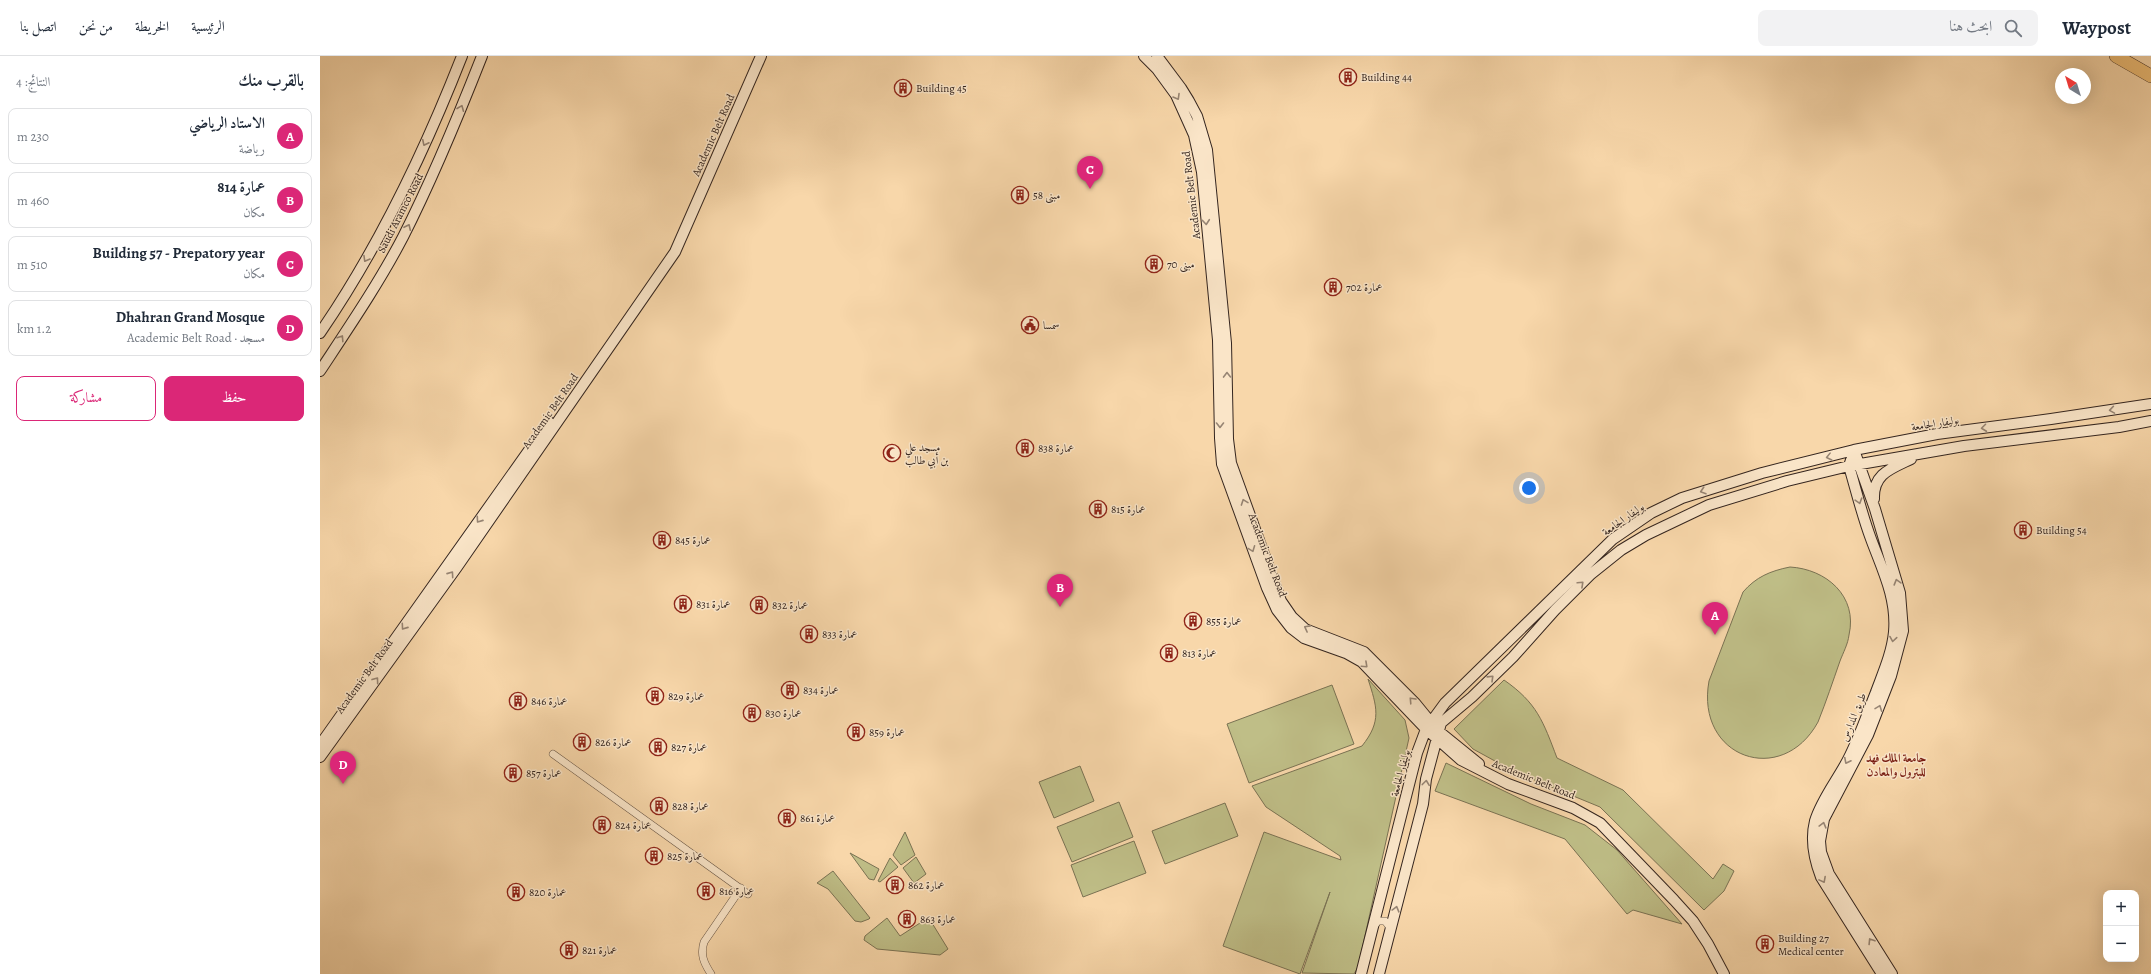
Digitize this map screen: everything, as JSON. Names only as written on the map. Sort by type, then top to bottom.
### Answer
[{"type":"highway","points":[[2116,56],[2151,76]]},
{"type":"street","name":"Saudi Aramco Road","points":[[320,333],[338,306],[388,222],[441,112],[462,56]]},
{"type":"street","name":"Saudi Aramco Road","points":[[320,371],[361,309],[403,237],[448,140],[482,56]]},
{"type":"street","name":"Academic Belt Road","points":[[320,745],[664,260],[686,217],[755,56]]},
{"type":"street","name":"Academic Belt Road","points":[[320,757],[457,567],[675,252],[761,56]]},
{"type":"street","name":"Academic Belt Road","points":[[1144,56],[1157,69],[1176,95],[1191,124],[1198,150],[1218,340],[1222,464],[1229,488],[1272,600],[1291,628],[1304,638],[1346,653],[1362,662],[1462,760],[1484,773],[1508,784],[1573,808],[1600,823],[1674,900],[1692,921],[1708,944],[1724,974]]},
{"type":"street","name":"Academic Belt Road","points":[[1157,56],[1181,88],[1197,116],[1206,150],[1226,343],[1228,439],[1231,463],[1276,590],[1286,609],[1298,623],[1306,629],[1364,652],[1415,703],[1428,726]]},
{"type":"street","name":"بوليفار الجامعة","points":[[1361,974],[1417,754],[1428,726],[1445,703],[1613,539],[1651,513],[1682,498],[1762,473],[1854,450],[1937,434],[2151,404]]},
{"type":"street","points":[[1379,974],[1423,804],[1426,779],[1436,734],[1440,723],[1472,697],[1513,657],[1573,592],[1621,550],[1658,528],[1709,505],[1787,481],[1849,466],[1923,453],[2119,427],[2151,421]]},
{"type":"street","points":[[1854,450],[1900,593],[1903,632],[1893,670],[1868,735],[1824,820],[1820,841],[1824,864],[1829,874],[1892,974]]},
{"type":"street","points":[[1849,466],[1854,450]]},
{"type":"street","points":[[1874,509],[1874,488],[1878,479],[1890,469],[1923,453]]},
{"type":"street","name":"طريق المدارس","points":[[1849,466],[1871,539],[1878,554],[1892,598],[1894,633],[1889,656],[1864,724],[1845,765],[1815,822],[1812,844],[1815,860],[1821,877],[1882,974]]},
{"type":"street","points":[[1613,539],[1621,550]]},
{"type":"street","name":"Academic Belt Road","points":[[1436,734],[1485,768],[1551,796],[1571,802],[1596,815],[1632,848],[1698,917],[1714,941],[1731,974]]},
{"type":"street","points":[[553,754],[748,894]]},
{"type":"street","points":[[711,974],[703,960],[702,950],[704,942],[741,888]]},
{"type":"street","points":[[1372,928],[1378,921],[1385,921],[1389,926],[1390,932]]},
{"type":"shaded area","points":[[1790,567],[1816,573],[1827,579],[1844,597],[1849,608],[1851,621],[1847,645],[1818,722],[1802,742],[1784,754],[1764,758],[1745,755],[1728,745],[1715,729],[1708,708],[1709,681],[1743,592],[1753,582],[1764,575],[1776,570]]},
{"type":"shaded area","points":[[1368,679],[1405,720],[1409,738],[1358,967],[1354,974],[1302,973],[1330,892],[1300,974],[1223,946],[1264,832],[1341,860],[1340,856],[1266,807],[1252,786],[1362,746],[1373,729],[1376,714],[1374,698]]},
{"type":"shaded area","points":[[1504,680],[1515,688],[1532,705],[1543,723],[1557,758],[1623,790],[1713,879],[1723,864],[1734,871],[1724,891],[1704,910],[1600,807],[1515,772],[1473,749],[1454,729]]},
{"type":"shaded area","points":[[1332,685],[1354,744],[1249,783],[1227,724]]},
{"type":"shaded area","points":[[1446,763],[1531,804],[1585,825],[1617,850],[1682,924],[1633,910],[1627,914],[1565,839],[1435,791]]},
{"type":"shaded area","points":[[1080,766],[1094,801],[1054,818],[1039,782]]},
{"type":"shaded area","points":[[1119,802],[1133,837],[1072,862],[1057,827]]},
{"type":"shaded area","points":[[1225,803],[1238,836],[1165,864],[1152,831]]},
{"type":"shaded area","points":[[905,832],[915,855],[901,865],[893,855]]},
{"type":"shaded area","points":[[1134,841],[1146,873],[1083,897],[1071,865]]},
{"type":"shaded area","points":[[850,853],[879,869],[874,880],[869,879]]},
{"type":"shaded area","points":[[916,857],[926,874],[914,883],[903,868]]},
{"type":"shaded area","points":[[890,858],[898,867],[880,882],[878,881]]},
{"type":"shaded area","points":[[833,871],[870,918],[869,919],[861,922],[855,921],[828,889],[817,883]]},
{"type":"shaded area","points":[[887,918],[900,936],[920,923],[932,923],[948,949],[940,955],[877,949],[864,940],[865,936]]},
{"type":"place","name":"Building 44","points":[[1348,77]]},
{"type":"place","name":"Building 45","points":[[903,88]]},
{"type":"place","name":"Building 57 - Prepatory year","points":[[1090,189]]},
{"type":"place","name":"مبنى 58","points":[[1020,195]]},
{"type":"place","name":"مبنى 70","points":[[1154,264]]},
{"type":"place","name":"عمارة 702","points":[[1333,287]]},
{"type":"place","name":"سمسا","points":[[1030,325]]},
{"type":"place","name":"عمارة 838","points":[[1025,448]]},
{"type":"place","name":"مسجد علي بن أبي طالب","points":[[892,453]]},
{"type":"place","name":"عمارة 815","points":[[1098,509]]},
{"type":"place","name":"Building 54","points":[[2023,530]]},
{"type":"place","name":"عمارة 845","points":[[662,540]]},
{"type":"place","name":"عمارة 831","points":[[683,604]]},
{"type":"place","name":"عمارة 832","points":[[759,605]]},
{"type":"place","name":"عمارة 814","points":[[1060,607]]},
{"type":"place","name":"عمارة 855","points":[[1193,621]]},
{"type":"place","name":"عمارة 833","points":[[809,634]]},
{"type":"place","name":"الاستاد الرياضي","points":[[1715,635]]},
{"type":"place","name":"عمارة 813","points":[[1169,653]]},
{"type":"place","name":"عمارة 834","points":[[790,690]]},
{"type":"place","name":"عمارة 829","points":[[655,696]]},
{"type":"place","name":"عمارة 846","points":[[518,701]]},
{"type":"place","name":"عمارة 830","points":[[752,713]]},
{"type":"place","name":"عمارة 859","points":[[856,732]]},
{"type":"place","name":"عمارة 826","points":[[582,742]]},
{"type":"place","name":"عمارة 827","points":[[658,747]]},
{"type":"place","name":"عمارة 857","points":[[513,773]]},
{"type":"place","name":"Dhahran Grand Mosque","points":[[343,784]]},
{"type":"place","name":"عمارة 828","points":[[659,806]]},
{"type":"place","name":"عمارة 861","points":[[787,818]]},
{"type":"place","name":"عمارة 824","points":[[602,825]]},
{"type":"place","name":"عمارة 825","points":[[654,856]]},
{"type":"place","name":"عمارة 862","points":[[895,885]]},
{"type":"place","name":"عمارة 816","points":[[706,891]]},
{"type":"place","name":"عمارة 820","points":[[516,892]]},
{"type":"place","name":"عمارة 863","points":[[907,919]]},
{"type":"place","name":"Building 27 Medical center","points":[[1765,944]]},
{"type":"place","name":"عمارة 821","points":[[569,950]]},
{"type":"district","name":"جامعة الملك فهد للبترول والمعادن","points":[[1896,765]]}]
